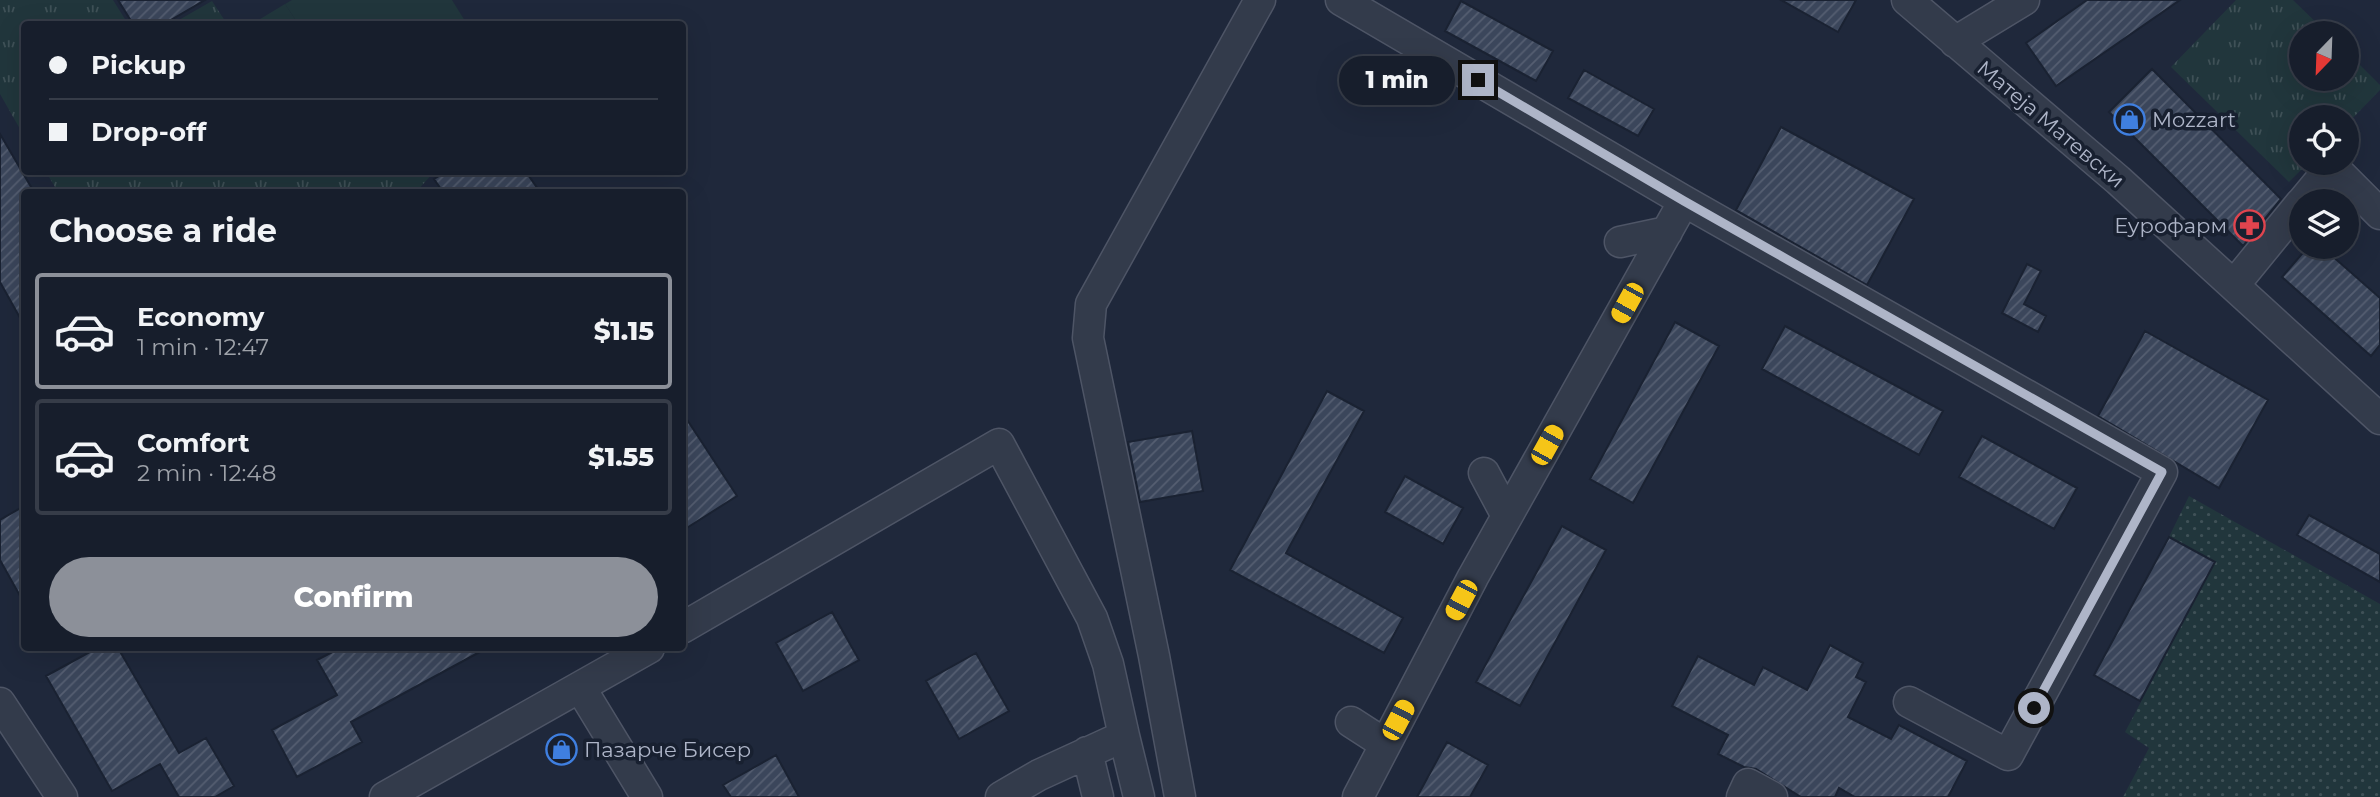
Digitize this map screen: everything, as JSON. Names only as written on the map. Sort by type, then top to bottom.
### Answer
[{"type":"street","points":[[1180,797],[1154,656],[1088,338],[1091,304],[1260,0]]},
{"type":"street","points":[[1341,0],[1684,201],[2162,472],[2008,755],[1909,702]]},
{"type":"street","name":"Матеја Матевски","points":[[1907,0],[2118,180],[2380,419]]},
{"type":"street","points":[[1955,43],[2024,0]]},
{"type":"street","points":[[2313,189],[2332,166],[2355,189]]},
{"type":"street","points":[[2359,193],[2380,214]]},
{"type":"street","points":[[1357,797],[1507,516],[1684,201]]},
{"type":"street","points":[[2234,285],[2289,218]]},
{"type":"street","points":[[1620,242],[1667,232]]},
{"type":"street","points":[[686,626],[999,444],[1092,618],[1108,664],[1139,797]]},
{"type":"street","points":[[1485,473],[1507,516]]},
{"type":"street","points":[[385,797],[644,651]]},
{"type":"street","points":[[580,687],[647,797]]},
{"type":"street","points":[[0,703],[62,797]]},
{"type":"street","points":[[1351,722],[1385,744]]},
{"type":"street","points":[[1001,797],[1039,775],[1124,736]]},
{"type":"street","points":[[1087,752],[1098,797]]},
{"type":"street","points":[[1742,797],[1748,784],[1772,797]]},
{"type":"green space","points":[[0,0],[113,0],[126,21],[21,21],[21,131],[0,94]]},
{"type":"green space","points":[[292,0],[452,0],[465,21],[296,21],[285,4]]},
{"type":"green space","points":[[2236,0],[2293,0],[2315,21],[2289,21],[2289,91],[2359,91],[2359,64],[2380,85],[2380,90],[2359,112],[2359,105],[2289,105],[2289,175],[2296,175],[2289,182],[2171,67]]},
{"type":"green space","points":[[212,1],[225,21],[177,21]]},
{"type":"green space","points":[[285,4],[296,21],[257,21]]},
{"type":"green space","points":[[48,175],[431,175],[419,189],[56,189]]},
{"type":"green space","points":[[2189,496],[2380,604],[2380,797],[2123,797],[2149,748],[2125,732],[2215,562],[2169,537]]},
{"type":"building","points":[[118,0],[205,0],[169,21],[131,21]]},
{"type":"building","points":[[1781,0],[1856,0],[1838,32]]},
{"type":"building","points":[[2087,0],[2180,0],[2056,86],[2026,43]]},
{"type":"building","points":[[1461,1],[1553,51],[1536,81],[1445,31]]},
{"type":"building","points":[[2152,69],[2281,199],[2243,246],[2109,112]]},
{"type":"building","points":[[1584,70],[1654,109],[1638,136],[1568,98]]},
{"type":"building","points":[[1781,127],[1914,199],[1867,285],[1736,210]]},
{"type":"building","points":[[0,134],[21,170],[21,175],[24,175],[32,189],[21,189],[21,320],[0,282]]},
{"type":"building","points":[[441,175],[528,175],[538,189],[441,189],[434,179]]},
{"type":"building","points":[[2298,259],[2336,259],[2380,298],[2380,345],[2371,356],[2282,277]]},
{"type":"building","points":[[2027,264],[2041,271],[2024,304],[2046,316],[2038,332],[2002,313]]},
{"type":"building","points":[[1675,322],[1719,346],[1633,503],[1590,479]]},
{"type":"building","points":[[1785,326],[1943,411],[1919,455],[1762,369]]},
{"type":"building","points":[[2145,331],[2268,400],[2219,488],[2098,416]]},
{"type":"building","points":[[1327,391],[1364,411],[1286,553],[1403,618],[1384,653],[1230,570]]},
{"type":"building","points":[[686,418],[737,496],[686,528]]},
{"type":"building","points":[[1192,431],[1203,491],[1140,502],[1128,442]]},
{"type":"building","points":[[1982,436],[2077,488],[2054,529],[1959,477]]},
{"type":"building","points":[[1405,476],[1463,508],[1443,544],[1385,512]]},
{"type":"building","points":[[21,508],[21,598],[0,560],[0,520]]},
{"type":"building","points":[[2309,515],[2380,554],[2380,582],[2297,535]]},
{"type":"building","points":[[1562,526],[1606,550],[1520,706],[1476,682]]},
{"type":"building","points":[[2169,537],[2215,562],[2140,701],[2094,675]]},
{"type":"building","points":[[832,612],[859,660],[803,691],[776,643]]},
{"type":"building","points":[[1830,645],[1863,663],[1856,677],[1866,682],[1848,717],[1891,739],[1899,725],[1967,761],[1948,797],[1855,797],[1839,788],[1835,797],[1801,797],[1756,769],[1744,767],[1718,754],[1728,735],[1672,706],[1698,656],[1754,685],[1763,667],[1807,690]]},
{"type":"building","points":[[92,651],[120,651],[179,753],[206,738],[234,786],[215,797],[179,797],[160,764],[112,791],[46,676]]},
{"type":"building","points":[[334,651],[481,651],[351,722],[362,742],[297,777],[272,730],[337,695],[317,660]]},
{"type":"building","points":[[976,653],[1009,711],[959,739],[926,681]]},
{"type":"building","points":[[1447,742],[1488,765],[1470,797],[1417,797]]},
{"type":"building","points":[[776,755],[799,797],[731,797],[723,785]]},
{"type":"place","name":"Mozzart","points":[[2129,119]]},
{"type":"place","name":"Еурофарм","points":[[2250,225]]},
{"type":"place","name":"Пазарче Бисер","points":[[561,749]]},
{"type":"route","points":[[1478,80],[1684,201],[2162,472],[2034,708]]}]
